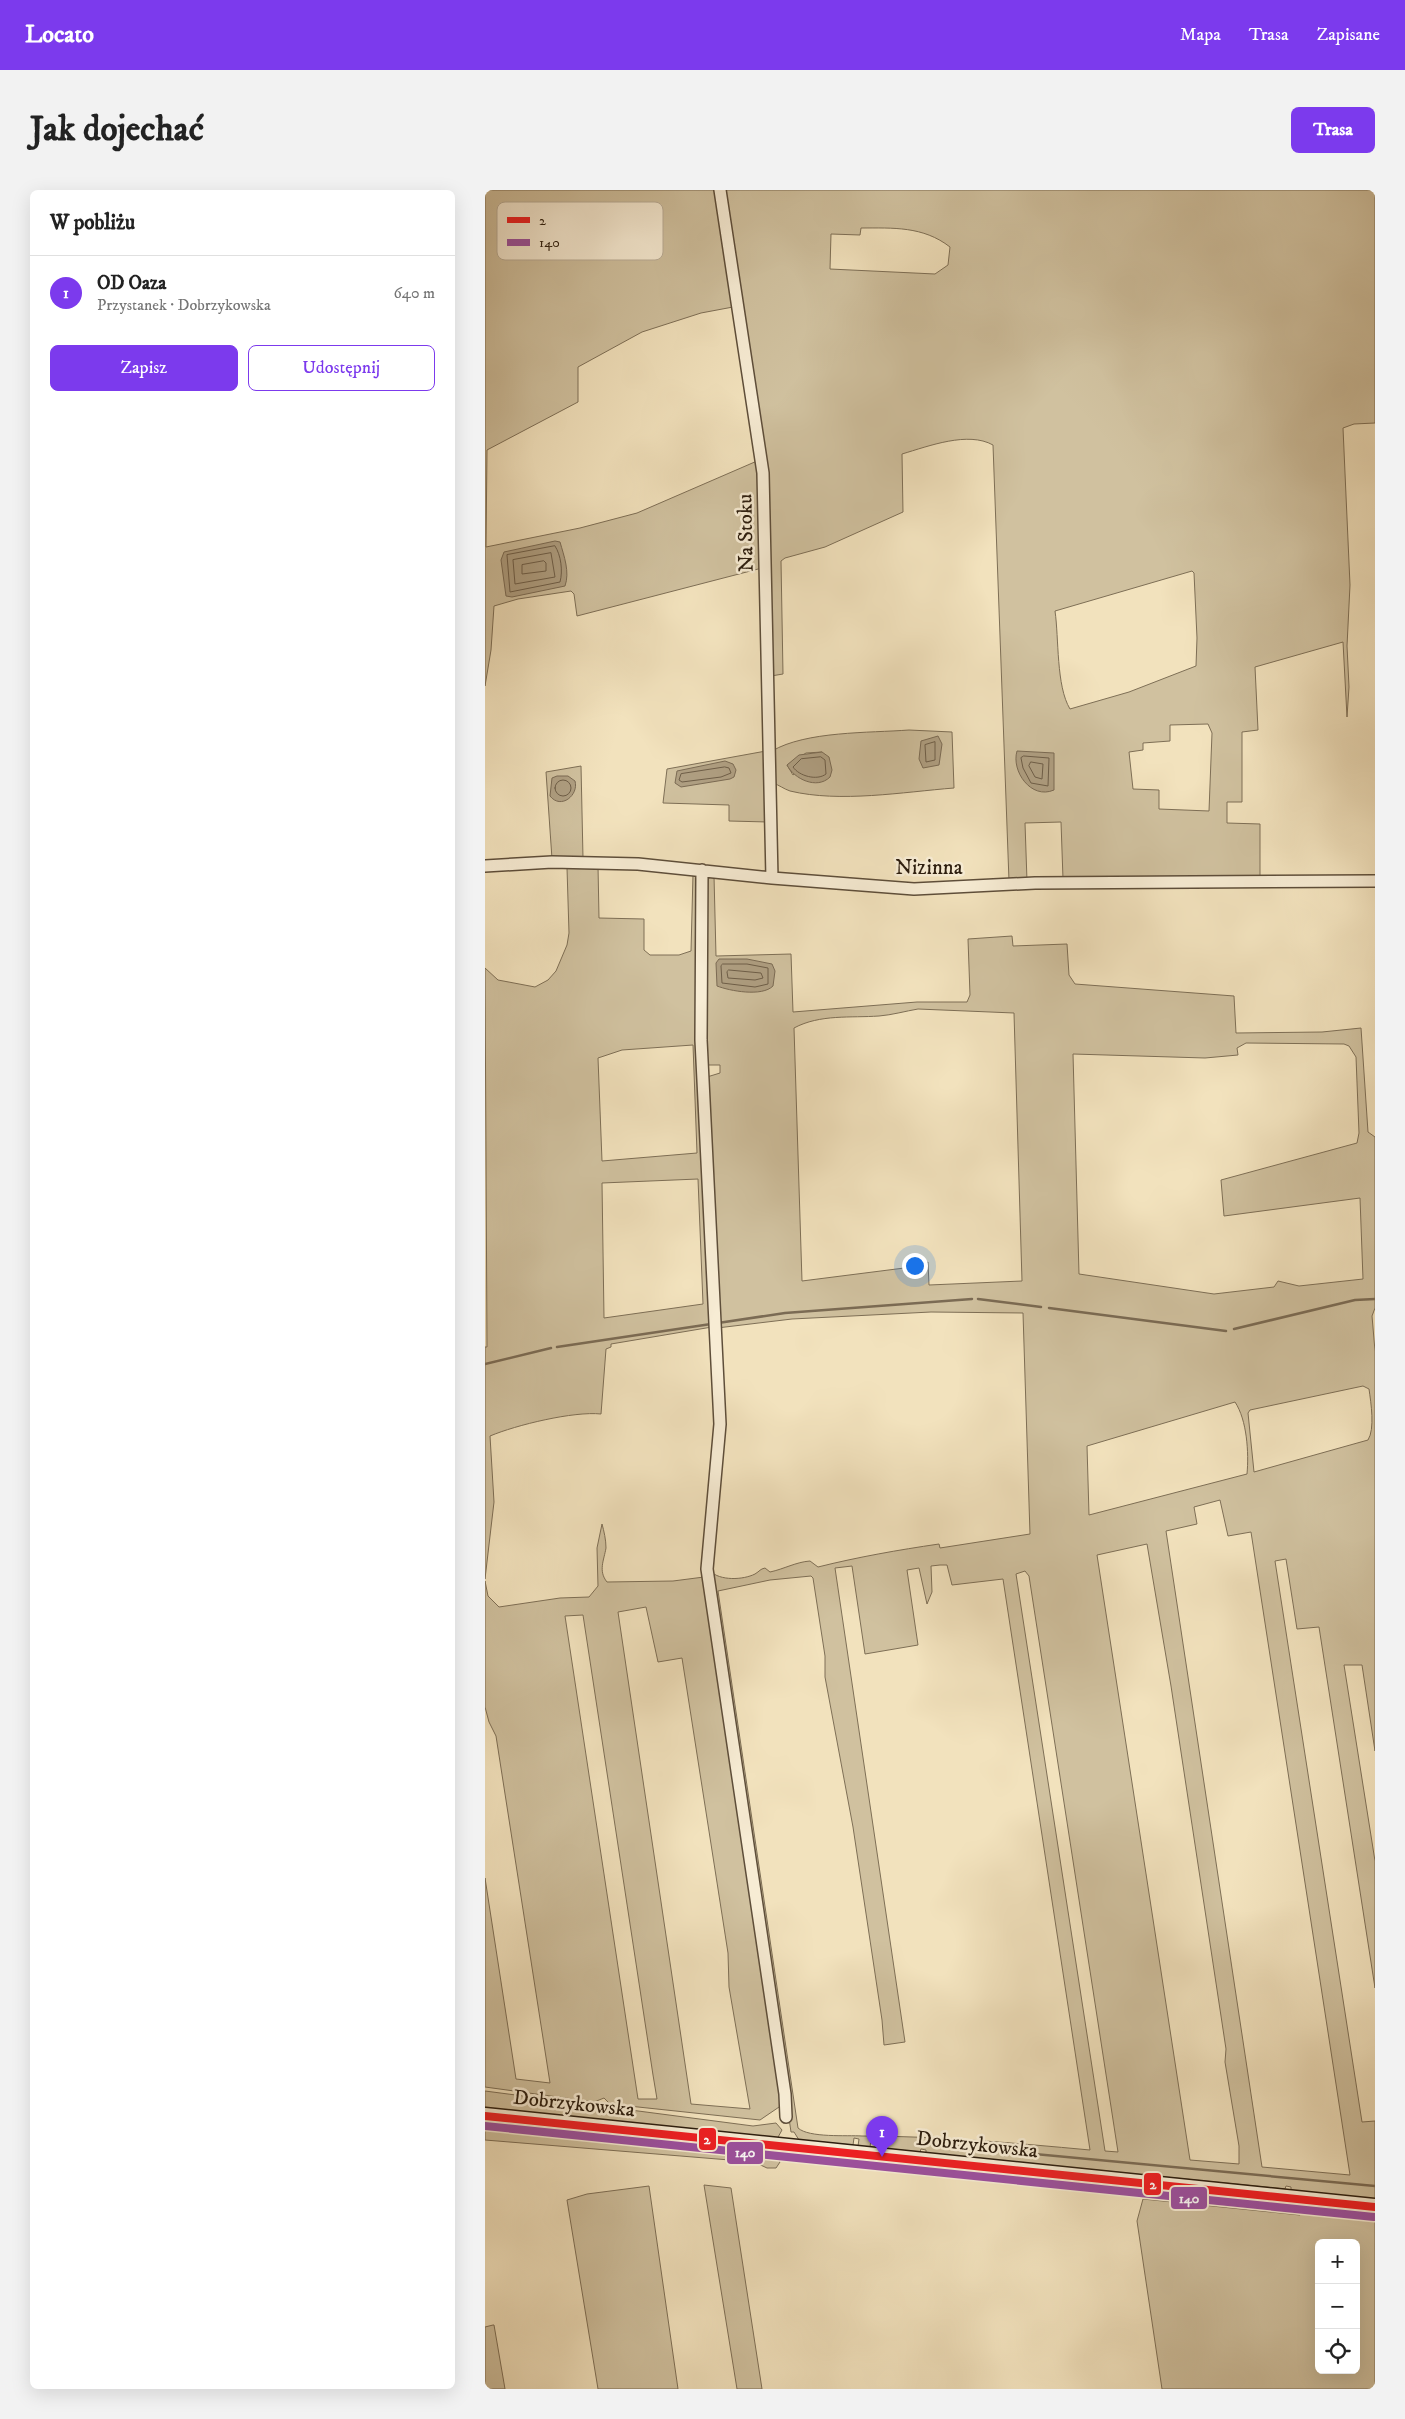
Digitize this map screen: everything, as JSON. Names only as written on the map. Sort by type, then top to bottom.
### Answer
[{"type":"main road","name":"Dobrzykowska","points":[[485,2116],[1375,2207]]},
{"type":"street","name":"Na Stoku","points":[[719,190],[763,473],[772,878]]},
{"type":"street","name":"Nizinna","points":[[485,866],[602,862],[915,889],[1035,883],[1375,881]]},
{"type":"street","points":[[702,870],[701,1040],[719,1424],[707,1569],[785,2094],[786,2117]]},
{"type":"shaded area","points":[[485,190],[717,190],[733,307],[701,313],[642,332],[578,367],[578,402],[487,450],[486,547],[580,528],[637,513],[757,461],[762,568],[577,616],[574,594],[571,591],[518,599],[494,606],[491,650],[485,686]]},
{"type":"shaded area","points":[[723,190],[1375,190],[1375,423],[1354,424],[1343,428],[1350,585],[1347,646],[1349,687],[1347,717],[1343,642],[1255,667],[1258,730],[1242,732],[1242,802],[1227,802],[1227,823],[1260,824],[1260,880],[1063,879],[1061,822],[1025,823],[1027,881],[1009,881],[993,445],[972,439],[948,441],[902,454],[903,512],[825,547],[785,558],[781,561],[783,674],[771,676],[767,523]],"holes":[[[861,228],[907,230],[929,235],[950,247],[948,265],[935,274],[830,269],[831,234],[860,235]],[[1192,571],[1194,573],[1197,638],[1196,666],[1129,692],[1070,709],[1065,699],[1060,675],[1055,611]],[[1208,724],[1212,733],[1209,811],[1159,809],[1159,790],[1133,789],[1129,752],[1143,750],[1143,743],[1170,741],[1170,725]]]},
{"type":"shaded area","points":[[909,730],[952,732],[954,788],[872,796],[830,796],[790,791],[773,783],[772,751],[786,744],[820,736]],"holes":[[[822,752],[793,775],[787,765],[806,753]]]},
{"type":"shaded area","points":[[766,751],[768,822],[729,821],[729,805],[663,803],[667,769]]},
{"type":"shaded area","points":[[581,766],[583,858],[552,859],[546,772]]},
{"type":"shaded area","points":[[598,866],[599,918],[644,919],[644,950],[650,955],[679,955],[691,951],[693,874],[699,882],[712,1327],[611,1344],[611,1347],[606,1349],[601,1414],[576,1415],[545,1420],[490,1436],[494,1502],[485,1579],[485,1347],[487,1347],[485,968],[498,980],[535,987],[548,980],[556,971],[567,945],[569,933],[567,868]],"holes":[[[693,1045],[697,1153],[602,1161],[598,1058],[622,1050]],[[698,1179],[703,1304],[604,1318],[602,1183]]]},
{"type":"shaded area","points":[[714,876],[716,956],[791,954],[793,1012],[917,1002],[967,1002],[970,995],[968,939],[1012,936],[1013,946],[1067,944],[1069,975],[1075,984],[1234,996],[1236,1033],[1322,1032],[1361,1028],[1368,1132],[1375,1137],[1375,1308],[1372,1316],[1375,1351],[1375,1751],[1362,1665],[1344,1665],[1375,1861],[1375,1988],[1319,1627],[1297,1629],[1286,1559],[1275,1561],[1362,2122],[1375,2121],[1375,2199],[1291,2190],[1291,2187],[1286,2186],[1285,2189],[926,2153],[926,2150],[921,2149],[920,2152],[878,2148],[878,2141],[871,2140],[870,2147],[858,2146],[859,2139],[854,2138],[853,2145],[799,2140],[794,2132],[791,2132],[710,1571],[720,1577],[738,1578],[750,1576],[765,1568],[770,1572],[810,1561],[818,1567],[924,1546],[939,1544],[940,1548],[1030,1534],[1023,1313],[931,1312],[792,1319],[717,1328],[714,1194],[707,1077],[720,1073],[720,1065],[708,1065],[705,1061],[707,879]],"holes":[[[918,1009],[1014,1013],[1022,1281],[929,1285],[928,1262],[920,1266],[802,1281],[794,1028],[814,1020],[889,1015]],[[1246,1043],[1344,1044],[1349,1046],[1356,1057],[1359,1133],[1357,1143],[1221,1180],[1224,1216],[1360,1198],[1363,1279],[1299,1286],[1278,1281],[1274,1287],[1214,1294],[1079,1274],[1073,1054],[1205,1058],[1238,1055],[1237,1048]],[[1363,1386],[1369,1389],[1372,1416],[1368,1440],[1254,1472],[1248,1413],[1250,1410]],[[1235,1402],[1245,1427],[1248,1456],[1247,1474],[1089,1515],[1087,1446]],[[1220,1500],[1228,1536],[1251,1532],[1350,2175],[1262,2167],[1166,1531],[1197,1524],[1194,1507]],[[1147,1544],[1171,1686],[1226,2049],[1225,2062],[1239,2146],[1239,2164],[1190,2160],[1097,1555]],[[947,1565],[952,1585],[1003,1579],[1090,2150],[1005,2142],[829,2135],[811,2133],[798,2128],[718,1591],[770,1580],[811,1576],[813,1578],[825,1656],[825,1677],[853,1827],[882,2020],[884,2045],[905,2042],[835,1568],[852,1566],[865,1654],[918,1645],[907,1570],[919,1568],[927,1604],[932,1592],[931,1566]],[[1025,1571],[1029,1576],[1118,2152],[1105,2151],[1016,1574]]]},
{"type":"shaded area","points":[[602,1524],[606,1548],[602,1570],[607,1582],[673,1581],[704,1577],[782,2105],[760,2120],[610,2104],[604,2098],[594,2102],[485,2087],[485,1878],[516,2079],[550,2083],[496,1736],[489,1722],[485,1707],[485,1581],[488,1596],[499,1607],[560,1598],[589,1597],[598,1586],[597,1548]],"holes":[[[646,1607],[658,1662],[682,1658],[728,1953],[729,1987],[750,2109],[691,2104],[618,1612]],[[583,1615],[653,2075],[657,2099],[638,2099],[565,1616]]]},
{"type":"shaded area","points":[[485,2091],[753,2126],[776,2123],[782,2130],[777,2139],[485,2111]]},
{"type":"shaded area","points":[[485,2122],[775,2153],[780,2162],[776,2168],[767,2168],[754,2162],[485,2140]]},
{"type":"shaded area","points":[[704,2185],[731,2188],[762,2389],[737,2389]]},
{"type":"shaded area","points":[[649,2186],[678,2389],[598,2389],[567,2200],[587,2194]]},
{"type":"shaded area","points":[[1143,2199],[1300,2215],[1302,2208],[1375,2216],[1375,2389],[1162,2389],[1137,2221]]},
{"type":"shaded area","points":[[494,2325],[505,2389],[485,2389],[485,2327]]},
{"type":"water","points":[[555,541],[560,542],[565,558],[567,575],[565,586],[512,597],[506,596],[501,560],[504,552]]},
{"type":"water","points":[[938,736],[942,744],[939,765],[923,768],[919,759],[921,741]]},
{"type":"water","points":[[1017,751],[1054,753],[1054,790],[1038,791],[1025,782],[1017,767]]},
{"type":"water","points":[[822,752],[829,757],[832,770],[830,777],[825,781],[813,783],[806,781],[795,775],[787,765],[799,755]]},
{"type":"water","points":[[725,761],[733,764],[736,770],[734,777],[730,779],[681,787],[675,783],[677,771]]},
{"type":"water","points":[[568,776],[575,781],[576,786],[572,796],[559,802],[550,796],[552,778]]},
{"type":"water","points":[[719,959],[747,959],[772,964],[775,971],[773,986],[754,992],[730,990],[717,986],[716,963]]},
{"type":"waterway","points":[[718,1323],[785,1313],[972,1299]]},
{"type":"waterway","points":[[978,1299],[1041,1307]]},
{"type":"waterway","points":[[1234,1329],[1355,1300],[1375,1299]]},
{"type":"waterway","points":[[1049,1308],[1226,1331]]},
{"type":"waterway","points":[[557,1347],[711,1324]]},
{"type":"waterway","points":[[485,1364],[551,1348]]},
{"type":"waterway","points":[[928,2144],[1375,2186]]},
{"type":"transit line","name":"2","points":[[485,2116],[1375,2207]]},
{"type":"transit line","name":"140","points":[[485,2126],[1374,2217]]},
{"type":"place","name":"OD Oaza","points":[[882,2157]]}]
